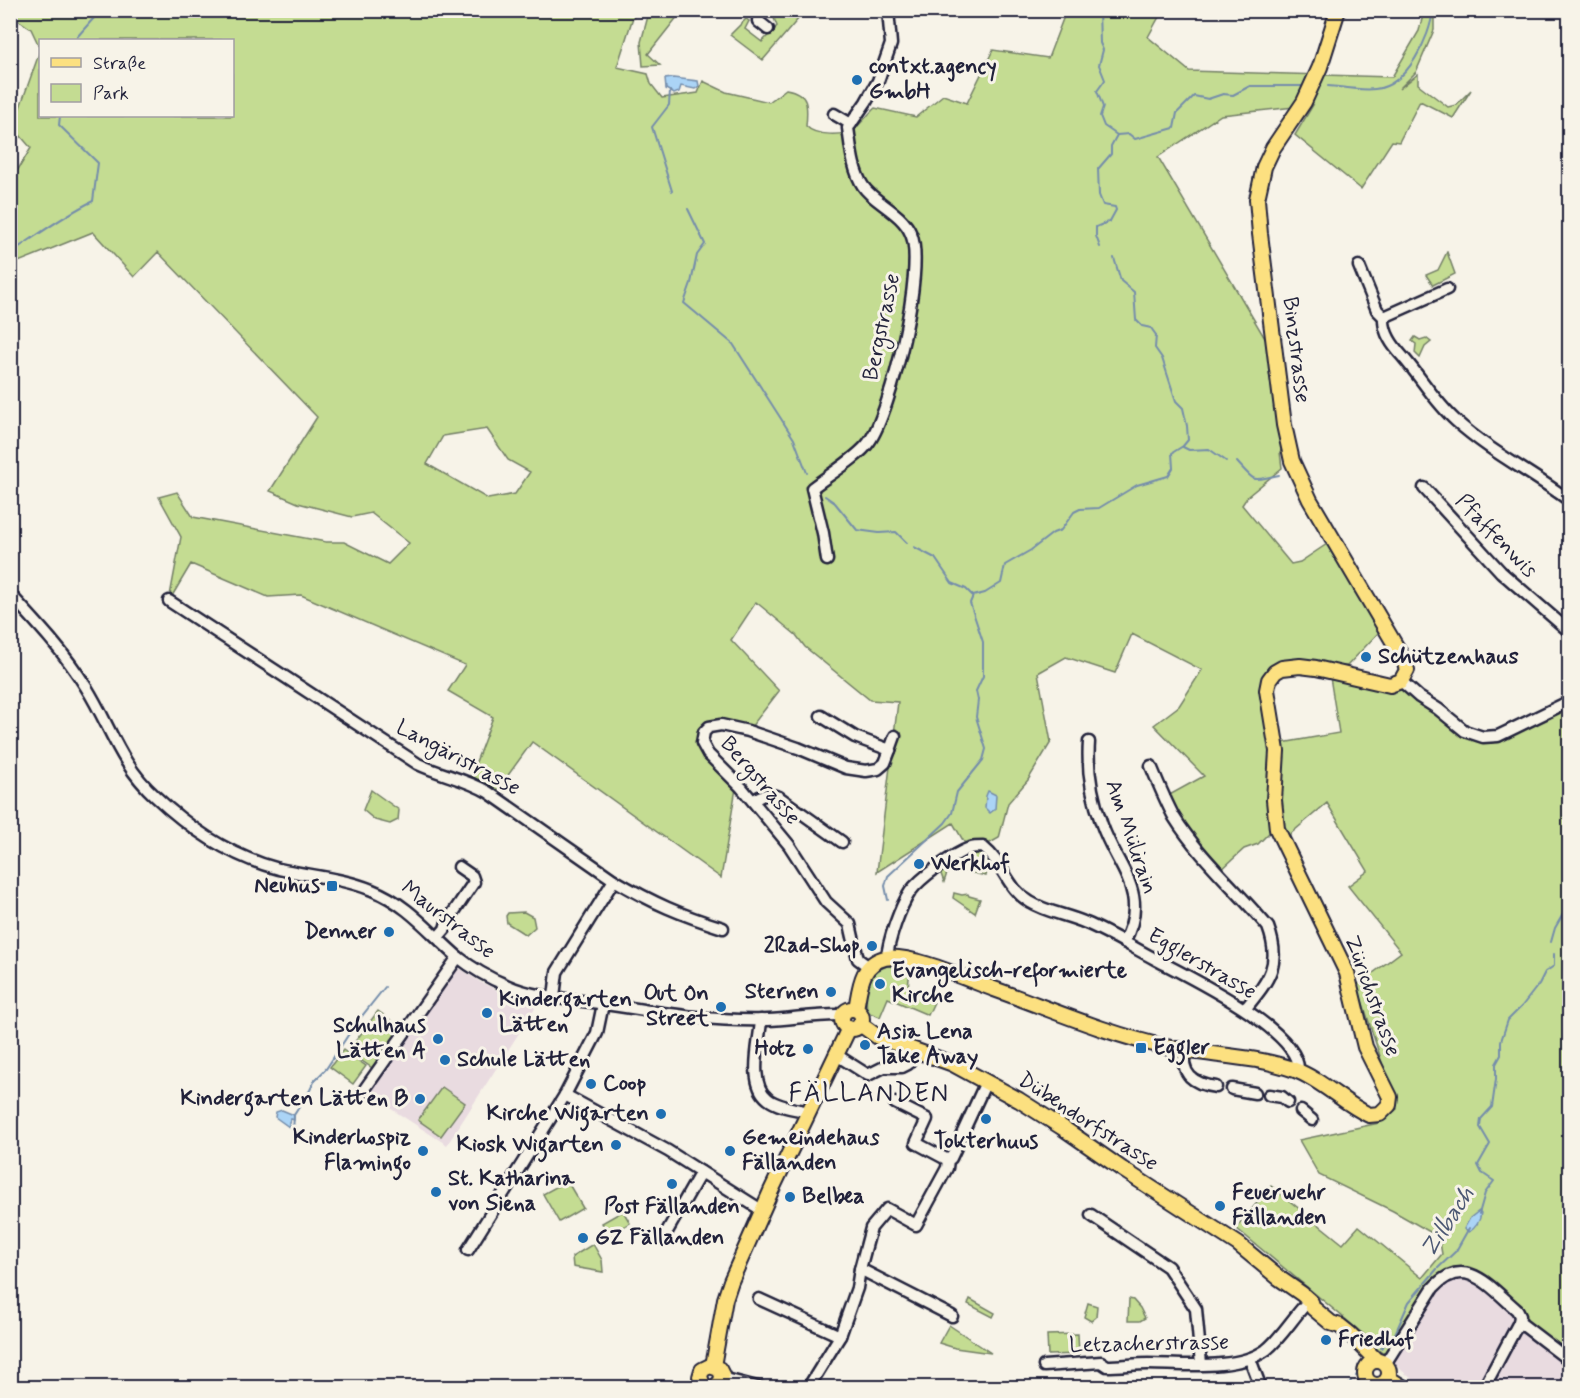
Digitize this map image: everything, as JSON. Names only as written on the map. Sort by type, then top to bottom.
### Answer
[{"type":"main road","name":"Binzstrasse","points":[[1338,10],[1320,67],[1304,102],[1264,167],[1259,188],[1258,218],[1284,425],[1292,461],[1310,500],[1404,660],[1407,670],[1401,681]]},
{"type":"main road","name":"Zürichstrasse","points":[[887,958],[922,964],[1125,1036],[1184,1050],[1272,1064],[1298,1071],[1369,1115],[1380,1114],[1389,1105],[1389,1093],[1365,1047],[1344,965],[1277,829],[1274,800],[1276,751],[1268,701],[1268,685],[1271,677],[1278,671],[1300,666],[1382,684],[1393,685],[1401,681]]},
{"type":"main road","points":[[713,1366],[728,1288],[852,1019],[863,976],[869,967],[887,958]]},
{"type":"main road","name":"Dübendorfstrasse","points":[[852,1019],[879,1037],[953,1064],[986,1082],[1063,1128],[1122,1169],[1225,1234],[1280,1278],[1284,1286],[1331,1323],[1340,1326],[1350,1334],[1376,1364],[1365,1377],[1371,1384],[1381,1385],[1388,1378],[1404,1388]]},
{"type":"main road","points":[[1376,1364],[1389,1371],[1388,1378]]},
{"type":"main road","points":[[713,1366],[719,1369],[711,1386],[701,1381],[700,1373],[705,1368],[713,1366]]},
{"type":"street","points":[[759,10],[758,21],[768,29]]},
{"type":"street","points":[[834,114],[850,126],[878,81],[891,44],[888,10]]},
{"type":"street","name":"Bergstrasse","points":[[827,560],[812,488],[868,444],[879,425],[902,350],[913,296],[915,253],[911,233],[897,215],[863,187],[853,161],[850,126]]},
{"type":"street","points":[[1359,266],[1377,310],[1384,317],[1386,333],[1439,405],[1472,434],[1569,501]]},
{"type":"street","points":[[1384,317],[1447,289]]},
{"type":"street","name":"Pfaffenwis","points":[[1424,488],[1502,572],[1569,632]]},
{"type":"street","name":"Maurstrasse","points":[[10,594],[79,676],[95,701],[132,772],[155,796],[218,844],[259,862],[286,870],[354,883],[381,893],[405,908],[458,957],[488,977],[509,987],[554,997],[690,1018],[852,1019]]},
{"type":"street","name":"Langäristrasse","points":[[169,601],[418,764],[432,771],[470,782],[488,792],[614,880],[681,915],[723,928]]},
{"type":"street","points":[[1401,681],[1465,731],[1483,738],[1498,736],[1569,701]]},
{"type":"street","points":[[821,716],[855,737],[890,750],[895,736]]},
{"type":"street","name":"Bergstrasse","points":[[869,967],[858,959],[850,924],[826,902],[789,845],[753,801],[704,748],[702,737],[709,727],[721,725],[748,731],[798,748],[846,768],[866,771],[878,769],[885,763],[890,750]]},
{"type":"street","name":"Am Mülirain","points":[[1089,742],[1088,769],[1095,806],[1102,827],[1133,890],[1134,912],[1124,942]]},
{"type":"street","points":[[1151,766],[1164,798],[1176,819],[1199,850],[1268,927],[1273,939],[1275,958],[1270,975],[1265,985],[1246,1008]]},
{"type":"street","points":[[753,801],[763,795],[772,794],[779,797],[842,842]]},
{"type":"street","name":"Egglerstrasse","points":[[887,958],[905,900],[911,891],[932,872],[970,848],[983,847],[995,856],[1012,887],[1024,898],[1041,907],[1087,923],[1246,1008],[1269,1028],[1296,1057],[1298,1071]]},
{"type":"street","points":[[438,938],[474,882],[472,876],[459,867]]},
{"type":"street","points":[[554,997],[557,972],[614,880]]},
{"type":"street","points":[[362,1093],[458,957]]},
{"type":"street","points":[[468,1250],[565,1095],[597,1033],[603,1004]]},
{"type":"street","points":[[761,1020],[756,1065],[761,1090],[769,1100],[808,1112]]},
{"type":"street","points":[[835,1054],[868,1075],[884,1067],[908,1064],[915,1050]]},
{"type":"street","points":[[1184,1050],[1183,1065],[1189,1075],[1202,1085],[1216,1087]]},
{"type":"street","points":[[808,1388],[840,1336],[857,1288],[871,1227],[887,1209],[916,1225],[947,1168],[948,1160],[951,1158],[986,1082]]},
{"type":"street","points":[[1232,1089],[1255,1093]]},
{"type":"street","points":[[565,1095],[668,1150],[763,1211]]},
{"type":"street","points":[[1269,1095],[1282,1097],[1288,1102]]},
{"type":"street","points":[[895,1103],[927,1119],[916,1143],[948,1160]]},
{"type":"street","points":[[1301,1111],[1312,1120]]},
{"type":"street","points":[[665,1235],[701,1172]]},
{"type":"street","points":[[1091,1215],[1168,1267],[1196,1309],[1201,1364]]},
{"type":"street","points":[[860,1269],[952,1316]]},
{"type":"street","points":[[1376,1364],[1432,1288],[1447,1275],[1467,1273],[1479,1278],[1517,1310],[1520,1316],[1487,1382],[1488,1388]]},
{"type":"street","points":[[759,1299],[840,1336]]},
{"type":"street","name":"Letzacherstrasse","points":[[1044,1366],[1101,1362],[1107,1366],[1201,1364],[1250,1359],[1266,1350],[1309,1306]]},
{"type":"street","points":[[1519,1322],[1569,1361]]},
{"type":"street","points":[[1250,1359],[1261,1388]]},
{"type":"street","points":[[711,1386],[761,1388]]},
{"type":"shaded area","name":"Schule Lätten","points":[[458,967],[497,990],[539,1002],[447,1145],[365,1092],[453,968]]},
{"type":"shaded area","points":[[1467,1273],[1569,1361],[1569,1387],[1421,1387],[1392,1362],[1433,1288]]},
{"type":"green space","points":[[11,11],[635,11],[617,67],[648,74],[651,84],[662,98],[698,93],[703,81],[726,92],[769,102],[786,89],[803,97],[807,107],[806,126],[816,132],[837,134],[850,131],[858,126],[875,108],[916,117],[943,95],[967,103],[993,50],[1048,58],[1066,11],[1157,11],[1160,15],[1148,37],[1189,71],[1392,77],[1419,31],[1424,11],[1434,11],[1434,30],[1416,72],[1399,89],[1418,74],[1418,84],[1448,107],[1456,105],[1471,90],[1453,118],[1420,101],[1399,142],[1392,141],[1361,189],[1295,135],[1313,105],[1221,115],[1158,157],[1276,357],[1287,442],[1280,452],[1282,468],[1248,496],[1242,505],[1291,564],[1300,562],[1333,540],[1381,630],[1347,666],[1300,666],[1269,680],[1276,744],[1339,733],[1329,671],[1401,681],[1483,737],[1569,701],[1569,1361],[1479,1278],[1447,1275],[1390,1359],[1376,1348],[1374,1343],[1236,1228],[1271,1186],[1343,1244],[1359,1226],[1422,1278],[1442,1254],[1439,1237],[1393,1211],[1319,1175],[1299,1140],[1379,1123],[1397,1109],[1357,985],[1401,952],[1348,886],[1368,871],[1327,803],[1282,841],[1277,829],[1270,832],[1258,844],[1244,849],[1219,872],[1164,798],[1204,776],[1154,725],[1179,706],[1202,670],[1132,634],[1115,673],[1066,657],[1038,673],[1051,742],[1028,780],[1008,803],[999,838],[990,843],[964,842],[953,823],[877,872],[898,702],[870,700],[805,647],[796,635],[756,602],[731,640],[779,691],[748,731],[721,725],[704,732],[707,749],[737,782],[721,878],[532,742],[496,792],[471,775],[493,717],[448,691],[465,665],[301,595],[268,597],[191,564],[169,601],[181,537],[159,497],[177,492],[193,517],[326,542],[344,542],[388,564],[409,543],[371,513],[352,517],[298,503],[270,491],[317,417],[158,252],[134,277],[93,232],[11,265],[11,181],[31,148],[13,127],[39,54],[39,117],[234,117],[234,39],[39,39],[39,46],[31,29],[11,15]],"holes":[[[487,429],[508,460],[530,472],[515,494],[488,499],[427,464],[443,436]]]},
{"type":"green space","points":[[647,11],[663,11],[668,14],[670,11],[682,11],[648,54],[660,65],[643,66],[641,42]]},
{"type":"green space","points":[[774,11],[805,11],[763,60],[730,35],[746,19],[749,21],[745,29],[762,42],[777,26],[772,13]]},
{"type":"green space","points":[[1447,252],[1455,274],[1433,285],[1426,275],[1438,270]]},
{"type":"green space","points":[[1415,337],[1420,340],[1426,338],[1431,342],[1425,347],[1420,358],[1415,353],[1416,344],[1412,341]]},
{"type":"green space","points":[[371,790],[399,810],[398,820],[390,824],[375,820],[363,810]]},
{"type":"green space","points":[[982,854],[989,860],[986,876],[961,870],[959,872],[948,870],[944,882],[941,874],[958,861],[963,860],[965,855]]},
{"type":"green space","points":[[954,893],[968,894],[980,899],[975,913],[953,898]]},
{"type":"green space","points":[[524,912],[533,917],[535,927],[526,935],[507,923],[506,916],[508,913]]},
{"type":"green space","points":[[887,966],[910,968],[908,988],[936,998],[928,1015],[888,998],[880,1017],[867,1012],[868,984],[875,973]]},
{"type":"green space","points":[[378,1011],[404,1030],[375,1070],[348,1051]]},
{"type":"green space","points":[[343,1050],[366,1066],[353,1084],[330,1067]]},
{"type":"green space","points":[[442,1087],[465,1103],[441,1136],[418,1120]]},
{"type":"green space","points":[[567,1181],[583,1208],[559,1222],[543,1194]]},
{"type":"green space","points":[[623,1211],[630,1223],[609,1235],[602,1223]]},
{"type":"green space","points":[[593,1244],[602,1260],[603,1272],[573,1267],[572,1257]]},
{"type":"green space","points":[[970,1299],[995,1313],[993,1317],[968,1304]]},
{"type":"green space","points":[[1129,1299],[1140,1308],[1145,1318],[1140,1321],[1128,1321]]},
{"type":"green space","points":[[1088,1303],[1097,1306],[1096,1317],[1091,1321],[1084,1317]]},
{"type":"green space","points":[[949,1325],[991,1353],[955,1348],[939,1343]]},
{"type":"green space","points":[[1078,1334],[1079,1354],[1048,1355],[1047,1335]]},
{"type":"water","points":[[665,79],[698,81],[699,86],[695,89],[681,86],[679,92],[674,94],[666,89]]},
{"type":"water","points":[[988,791],[996,795],[995,809],[990,813],[985,808]]},
{"type":"water","points":[[282,1110],[294,1115],[294,1120],[291,1119],[289,1127],[275,1117],[276,1112]]},
{"type":"water","points":[[1479,1211],[1481,1216],[1476,1226],[1469,1232],[1464,1229],[1470,1218]]},
{"type":"waterway","points":[[78,39],[101,10]]},
{"type":"waterway","points":[[1099,10],[1100,43],[1103,50],[1099,65],[1105,80],[1097,91],[1103,107],[1100,116],[1104,126],[1117,135],[1111,146],[1111,154],[1098,169],[1099,195],[1103,205],[1115,207],[1116,210],[1110,221],[1096,227],[1100,247]]},
{"type":"waterway","points":[[1328,86],[1375,89],[1387,86],[1397,79],[1407,70],[1422,47],[1433,10]]},
{"type":"waterway","points":[[1117,135],[1129,134],[1135,139],[1174,128],[1177,113],[1194,96],[1208,99],[1223,94],[1233,95],[1250,86],[1302,86]]},
{"type":"waterway","points":[[670,91],[669,105],[652,127],[672,191]]},
{"type":"waterway","points":[[10,253],[93,201],[98,163],[59,125],[60,117]]},
{"type":"waterway","points":[[688,209],[705,244],[697,255],[684,303],[733,344],[794,439],[807,473]]},
{"type":"waterway","points":[[973,596],[985,593],[1001,583],[1005,565],[1061,530],[1074,512],[1080,509],[1099,508],[1137,485],[1168,476],[1173,468],[1172,453],[1188,440],[1183,408],[1176,401],[1162,358],[1155,348],[1156,335],[1151,328],[1142,326],[1136,320],[1134,292],[1121,281],[1114,258]]},
{"type":"waterway","points":[[1183,447],[1189,450],[1209,449],[1226,461]]},
{"type":"waterway","points":[[1237,462],[1255,479],[1279,475]]},
{"type":"waterway","points":[[825,496],[835,503],[857,530],[879,533],[896,532],[907,543]]},
{"type":"waterway","points":[[914,547],[935,558],[952,583],[966,589],[973,596]]},
{"type":"waterway","points":[[888,900],[885,886],[888,876],[945,823],[952,813],[957,792],[983,760],[986,749],[976,717],[978,700],[976,691],[983,676],[983,642],[970,603],[973,596]]},
{"type":"waterway","name":"Zilbach","points":[[1551,942],[1555,928],[1570,902]]},
{"type":"waterway","name":"Zilbach","points":[[1479,1214],[1485,1193],[1494,1181],[1482,1173],[1478,1165],[1490,1144],[1480,1127],[1481,1119],[1492,1107],[1496,1064],[1501,1055],[1501,1041],[1508,1020],[1539,984],[1545,972],[1554,966],[1554,954]]},
{"type":"waterway","points":[[293,1132],[294,1115],[315,1080],[326,1069],[354,1026],[385,987]]},
{"type":"waterway","name":"Zilbach","points":[[1381,1348],[1395,1334],[1409,1302],[1456,1251],[1469,1228]]},
{"type":"waterway","name":"Zilbach","points":[[1346,1388],[1351,1381]]},
{"type":"place","name":"contxt.agency GmbH","points":[[857,80]]},
{"type":"place","name":"Schützenhaus","points":[[1366,657]]},
{"type":"place","name":"Werkhof","points":[[919,864]]},
{"type":"place","name":"Neuhus","points":[[332,886]]},
{"type":"place","name":"Denner","points":[[389,932]]},
{"type":"place","name":"2Rad-Shop","points":[[872,946]]},
{"type":"place","name":"Evangelisch-reformierte Kirche","points":[[880,984]]},
{"type":"place","name":"Sternen","points":[[831,992]]},
{"type":"place","name":"Out On Street","points":[[721,1007]]},
{"type":"place","name":"Kindergarten Lätten","points":[[487,1013]]},
{"type":"place","name":"Schulhaus Lätten A","points":[[438,1039]]},
{"type":"place","name":"Asia Lena Take Away","points":[[865,1045]]},
{"type":"place","name":"Eggler","points":[[1141,1048]]},
{"type":"place","name":"Hotz","points":[[808,1049]]},
{"type":"place","name":"Schule Lätten","points":[[445,1060]]},
{"type":"place","name":"Coop","points":[[591,1084]]},
{"type":"place","name":"Kindergarten Lätten B","points":[[420,1099]]},
{"type":"place","name":"Kirche Wigarten","points":[[661,1114]]},
{"type":"place","name":"Tokterhuus","points":[[986,1119]]},
{"type":"place","name":"Kiosk Wigarten","points":[[616,1145]]},
{"type":"place","name":"Kinderhospiz Flamingo","points":[[423,1151]]},
{"type":"place","name":"Gemeindehaus Fällanden","points":[[730,1151]]},
{"type":"place","name":"Post Fällanden","points":[[672,1184]]},
{"type":"place","name":"St. Katharina von Siena","points":[[436,1192]]},
{"type":"place","name":"Belbea","points":[[790,1197]]},
{"type":"place","name":"Feuerwehr Fällanden","points":[[1220,1206]]},
{"type":"place","name":"GZ Fällanden","points":[[583,1238]]},
{"type":"place","name":"Friedhof","points":[[1326,1340]]},
{"type":"district","name":"FÄLLANDEN","points":[[869,1094]]}]
